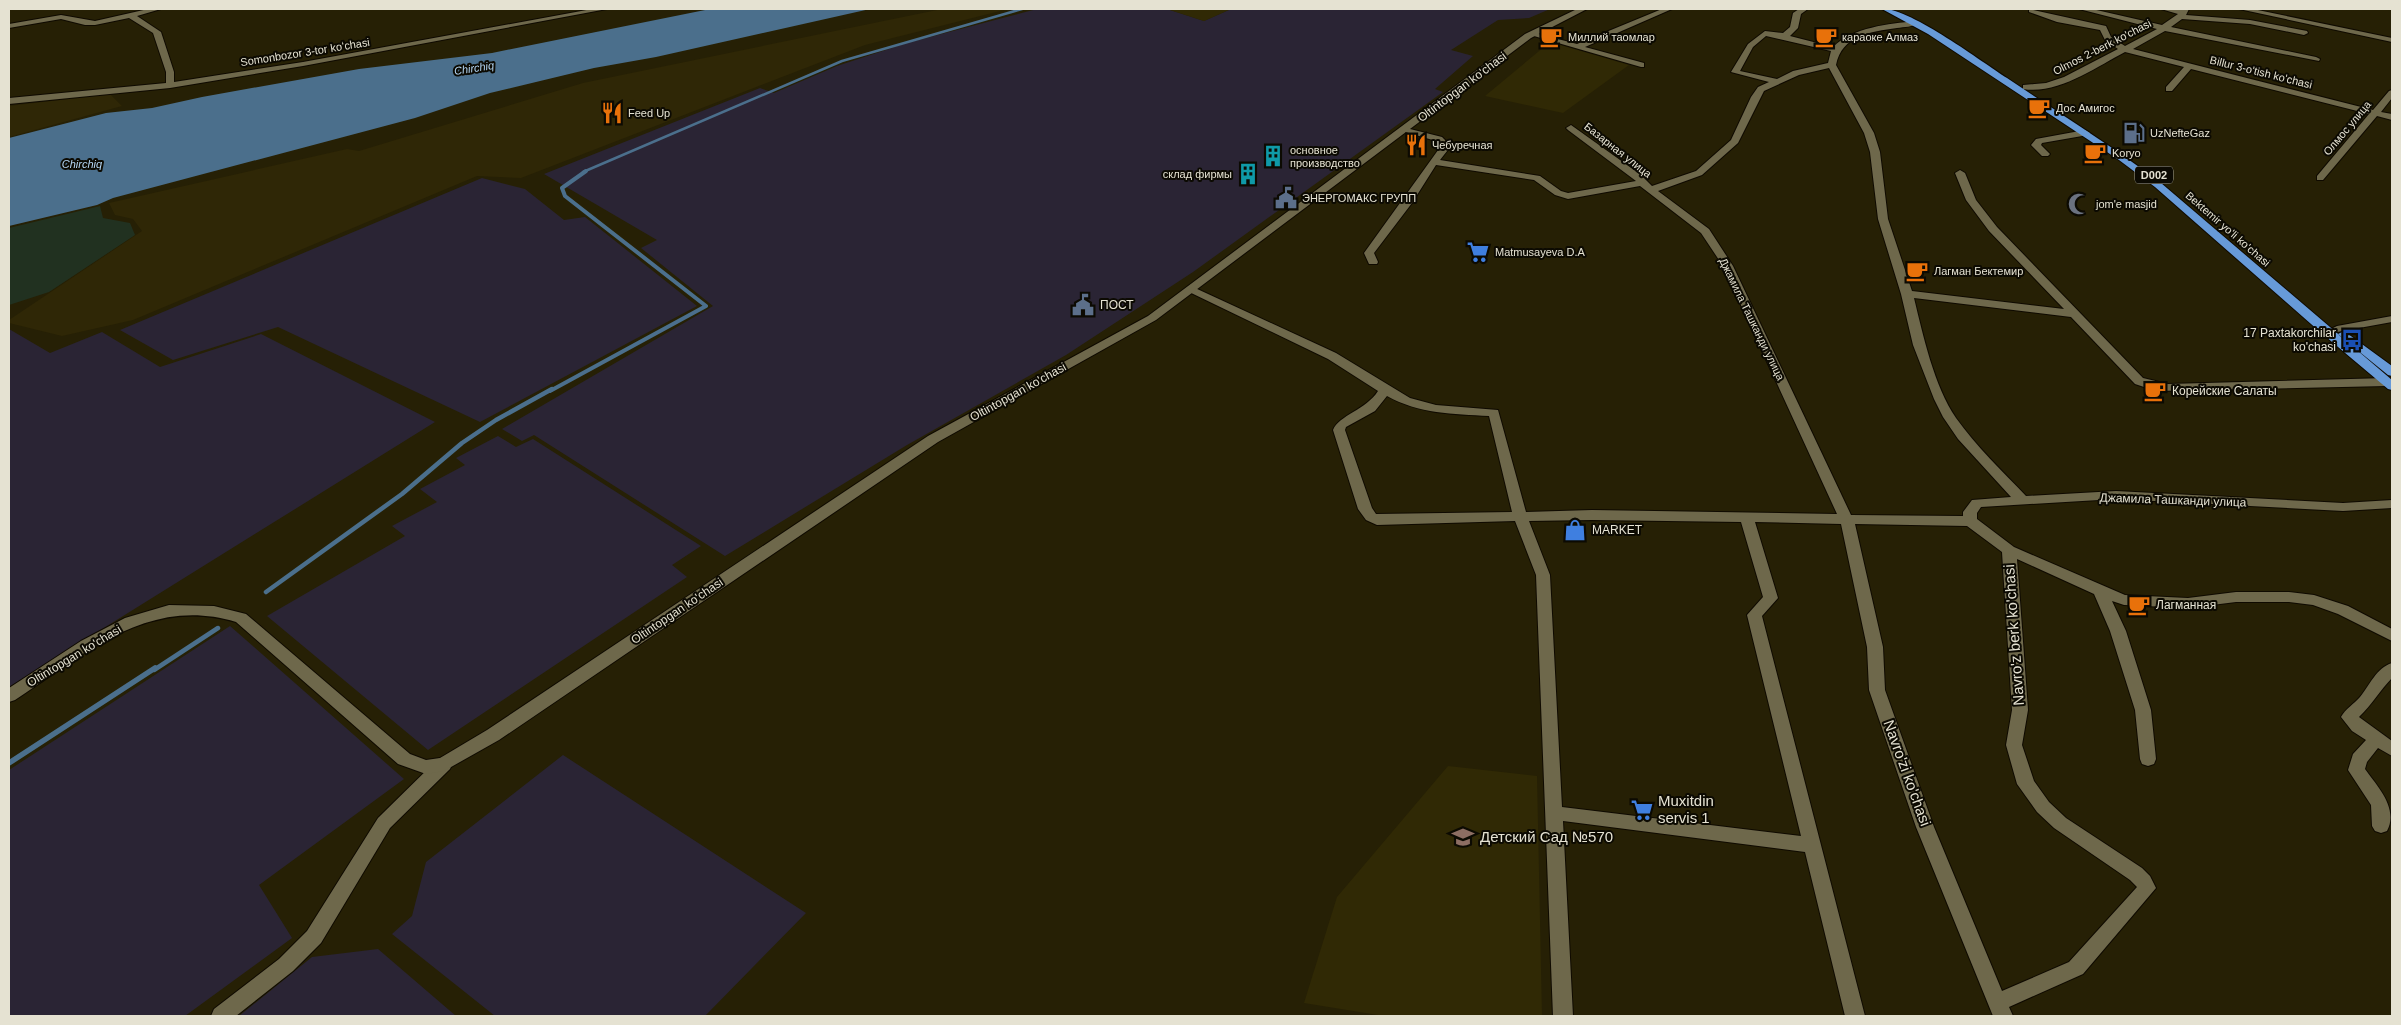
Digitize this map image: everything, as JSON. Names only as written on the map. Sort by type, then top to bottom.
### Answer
[{"type":"highway","name":"Bektemir yo'li ko'chasi","points":[[1886,9],[1915,23],[1963,52],[2086,133],[2158,185],[2391,380]]},
{"type":"highway","name":"Bektemir yo'li ko'chasi","points":[[1894,9],[1935,30],[2026,88],[2154,174],[2337,329],[2391,380]]},
{"type":"street","points":[[9,26],[64,17],[90,24],[157,9]]},
{"type":"street","name":"Somonbozor 3-tor koʻchasi","points":[[9,101],[170,85],[443,40],[603,9]]},
{"type":"street","name":"Oltintopgan ko'chasi","points":[[221,1016],[286,965],[314,937],[384,823],[444,764],[493,735],[933,440],[1152,318],[1531,34],[1583,9]]},
{"type":"street","points":[[1578,47],[1668,9]]},
{"type":"street","points":[[1785,36],[1794,28],[1797,13],[1804,9]]},
{"type":"street","points":[[2084,9],[2164,28],[2316,59]]},
{"type":"street","points":[[2165,9],[2250,22],[2304,33]]},
{"type":"street","points":[[2243,9],[2295,16],[2392,40]]},
{"type":"street","points":[[2032,10],[2060,20],[2080,22],[2103,28],[2108,38],[2124,49]]},
{"type":"street","name":"Olmos 2-berk ko'chasi","points":[[2026,88],[2056,83],[2067,79],[2124,49],[2138,44],[2164,28],[2183,13]]},
{"type":"street","points":[[130,15],[157,32],[170,72],[170,85]]},
{"type":"street","points":[[1915,23],[1895,25],[1846,39],[1836,50],[1832,65],[1869,133],[1875,152],[1883,220],[1907,294],[1919,345],[1949,418],[2022,500]]},
{"type":"street","points":[[1776,81],[1735,72],[1746,55],[1749,44],[1766,32],[1785,36],[1791,40],[1836,50]]},
{"type":"street","points":[[1531,34],[1641,65]]},
{"type":"street","name":"Billur 3-o'tish ko'chasi","points":[[2124,49],[2392,117]]},
{"type":"street","points":[[1434,162],[1537,178],[1558,193],[1568,196],[1647,186],[1699,172],[1708,166],[1735,141],[1754,97],[1761,89],[1796,73],[1832,65]]},
{"type":"street","points":[[2169,90],[2190,66]]},
{"type":"street","name":"Олмос улица","points":[[2320,178],[2392,93]]},
{"type":"street","name":"Базарная улица","points":[[1571,128],[1638,177],[1647,186]]},
{"type":"street","points":[[1373,262],[1369,253],[1446,146],[1444,142],[1405,129]]},
{"type":"street","points":[[2045,154],[2036,145],[2039,141],[2086,133]]},
{"type":"street","points":[[1960,173],[1971,200],[1993,229],[2132,376],[2139,381],[2156,387],[2391,380]]},
{"type":"street","name":"Джамила Ташканди улица","points":[[1647,186],[1705,231],[1728,266],[1847,520]]},
{"type":"street","points":[[1191,290],[1334,357],[1384,391],[1420,406],[1444,410],[1494,413],[1520,517],[1543,575],[1563,1016]]},
{"type":"street","points":[[1907,294],[2075,314]]},
{"type":"street","points":[[2337,329],[2392,319]]},
{"type":"street","points":[[1384,391],[1378,404],[1363,415],[1341,425],[1339,430],[1366,509],[1371,517],[1386,520],[1592,516],[1970,521],[2009,550],[2124,600],[2157,603],[2188,603],[2236,597],[2288,597],[2314,600],[2343,610],[2392,636]]},
{"type":"street","name":"Джамила Ташканди улица","points":[[1970,521],[1970,512],[1977,504],[2116,495],[2333,506],[2392,504]]},
{"type":"street","points":[[1747,519],[1771,598],[1754,615],[1855,1016]]},
{"type":"street","name":"Navro'zi ko'chasi","points":[[1847,520],[1875,647],[1877,690],[1925,827],[2000,1009]]},
{"type":"street","name":"Navro'z berk ko'chasi","points":[[2000,1009],[2076,968],[2147,888],[2136,874],[2060,823],[2042,807],[2026,784],[2014,745],[2020,710],[2009,550]]},
{"type":"street","points":[[2100,591],[2118,631],[2142,710],[2148,759]]},
{"type":"street","name":"Oltintopgan ko'chasi","points":[[9,696],[112,631],[137,619],[168,610],[199,609],[222,611],[241,618],[404,759],[426,767],[444,764]]},
{"type":"street","points":[[2392,669],[2378,682],[2365,702],[2349,717],[2358,726],[2392,749]]},
{"type":"street","points":[[2376,739],[2359,759],[2356,770],[2380,804],[2381,826]]},
{"type":"street","points":[[1553,813],[1812,845]]},
{"type":"shaded area","points":[[1037,9],[1167,9],[1204,21],[1231,9],[1550,9],[1529,18],[1498,20],[1451,50],[1473,56],[1435,89],[1443,92],[1193,272],[1066,355],[907,445],[725,556],[534,435],[522,441],[502,429],[713,306],[641,248],[657,240],[544,174],[760,88],[774,93],[837,66],[907,43]]},
{"type":"shaded area","points":[[1167,9],[1231,9],[1204,21]]},
{"type":"shaded area","points":[[1550,42],[1629,65],[1563,113],[1485,96]]},
{"type":"shaded area","points":[[482,178],[525,189],[564,220],[585,217],[697,306],[480,422],[278,327],[173,360],[120,330]]},
{"type":"shaded area","points":[[9,329],[50,353],[102,332],[160,367],[261,334],[435,422],[9,687]]},
{"type":"shaded area","points":[[498,436],[516,447],[533,439],[701,546],[672,565],[687,577],[428,750],[267,616],[405,536],[392,526],[437,502],[420,489],[465,465],[456,458]]},
{"type":"shaded area","points":[[230,626],[404,779],[259,885],[292,938],[185,1016],[9,1016],[9,770]]},
{"type":"shaded area","points":[[563,755],[806,913],[705,1016],[495,1016],[392,934],[412,916],[426,862]]},
{"type":"shaded area","name":"Детский Сад №570","points":[[1448,766],[1537,776],[1542,1016],[1384,1016],[1304,1003],[1337,897]]},
{"type":"shaded area","points":[[378,949],[456,1016],[239,1016],[312,957]]},
{"type":"green space","points":[[100,206],[103,218],[130,223],[135,235],[49,292],[9,305],[9,228]]},
{"type":"sand","points":[[942,9],[1008,9],[865,45],[521,178],[477,176],[133,320],[62,336],[9,323],[9,320],[142,231],[133,219],[115,215],[109,203],[347,149],[359,151],[583,83]]},
{"type":"sand","points":[[110,94],[122,106],[9,137],[9,106]]},
{"type":"water","name":"Chirchiq","points":[[710,9],[870,9],[656,57],[594,68],[490,93],[415,118],[113,198],[97,205],[9,226],[9,138],[106,113],[152,108],[202,97],[359,69],[492,53]]},
{"type":"waterway","points":[[583,172],[842,61],[1022,9]]},
{"type":"waterway","points":[[550,391],[706,306],[565,196],[562,188],[586,171]]},
{"type":"waterway","points":[[266,592],[402,494],[462,443],[496,420],[552,389]]},
{"type":"waterway","points":[[154,670],[218,628]]},
{"type":"waterway","points":[[9,763],[155,668]]},
{"type":"place","name":"Миллий таомлар","points":[[1551,37]]},
{"type":"place","name":"караоке Алмаз","points":[[1826,37]]},
{"type":"place","name":"Дос Амигос","points":[[2039,108]]},
{"type":"place","name":"Feed Up","points":[[612,113]]},
{"type":"place","name":"UzNefteGaz","points":[[2134,133]]},
{"type":"place","name":"Чебуречная","points":[[1416,145]]},
{"type":"place","name":"Koryo","points":[[2095,153]]},
{"type":"place","name":"основное производство","points":[[1273,156]]},
{"type":"place","name":"склад фирмы","points":[[1248,174]]},
{"type":"place","name":"ЭНЕРГОМАКС ГРУПП","points":[[1286,198]]},
{"type":"place","name":"jom'e masjid","points":[[2079,204]]},
{"type":"place","name":"Matmusayeva D.A","points":[[1478,252]]},
{"type":"place","name":"Лагман Бектемир","points":[[1917,271]]},
{"type":"place","name":"ПОСТ","points":[[1083,305]]},
{"type":"place","name":"17 Paxtakorchilar ko'chasi","points":[[2352,340]]},
{"type":"place","name":"Корейские Салаты","points":[[2155,391]]},
{"type":"place","name":"MARKET","points":[[1575,530]]},
{"type":"place","name":"Лагманная","points":[[2139,605]]},
{"type":"place","name":"Muxitdin servis 1","points":[[1642,810]]},
{"type":"place","name":"Детский Сад №570","points":[[1463,837]]}]
